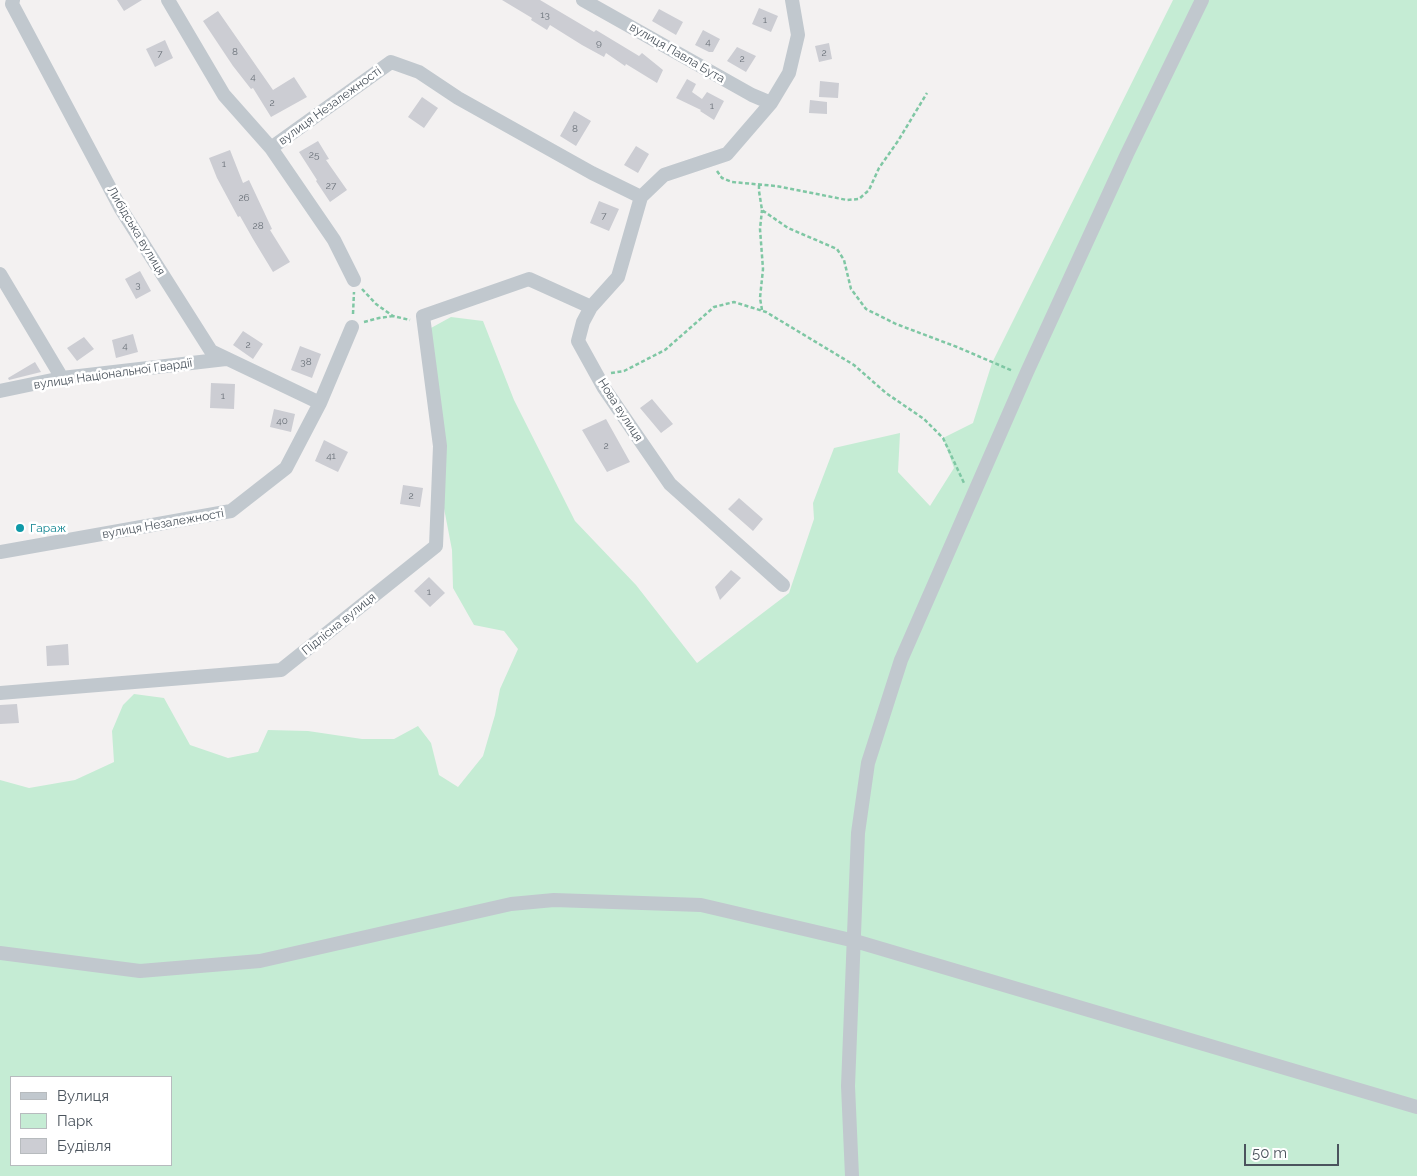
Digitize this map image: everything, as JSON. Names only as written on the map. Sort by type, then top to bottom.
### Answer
[{"type":"street","name":"Либідська вулиця","points":[[13,0],[12,4],[121,209],[211,351],[320,403]]},
{"type":"street","points":[[168,0],[224,95],[271,148]]},
{"type":"street","name":"вулиця Павла Бута","points":[[583,0],[752,96],[771,104]]},
{"type":"street","points":[[641,197],[664,175],[727,154],[771,104],[789,73],[798,35],[792,0]]},
{"type":"street","points":[[852,1176],[848,1086],[858,833],[868,763],[902,660],[1025,376],[1127,154],[1202,0]]},
{"type":"street","name":"вулиця Незалежності","points":[[354,280],[334,240],[271,148],[391,62],[420,72],[466,103],[592,173],[641,197]]},
{"type":"street","name":"Нова вулиця","points":[[641,197],[618,277],[591,307],[583,322],[578,341],[604,388],[670,484],[783,585]]},
{"type":"street","points":[[0,274],[62,378]]},
{"type":"street","points":[[423,316],[529,279],[591,307]]},
{"type":"street","name":"Підлісна вулиця","points":[[0,693],[281,670],[436,546],[440,446],[423,316]]},
{"type":"street","name":"вулиця Незалежності","points":[[0,552],[232,511],[286,468],[320,403],[352,327]]},
{"type":"street","name":"вулиця Національної Гвардії","points":[[0,391],[62,378],[226,359]]},
{"type":"street","points":[[0,953],[140,971],[260,960],[511,904],[554,900],[701,905],[855,942],[1417,1107]]},
{"type":"path","points":[[717,157],[717,170],[727,182],[776,186],[847,200],[859,199],[869,190],[879,168],[901,136],[926,93]]},
{"type":"path","points":[[759,185],[762,210],[760,230],[763,269],[760,298],[762,311]]},
{"type":"path","points":[[762,210],[788,228],[837,249],[844,260],[851,289],[866,309],[896,324],[1025,376]]},
{"type":"path","points":[[354,280],[376,304],[393,316]]},
{"type":"path","points":[[354,280],[352,327],[379,318],[393,316],[412,320],[423,316]]},
{"type":"path","points":[[597,376],[624,371],[665,350],[714,307],[734,302],[762,311],[784,322],[854,365],[886,392],[924,419],[943,438],[971,500]]},
{"type":"green space","points":[[1173,0],[1417,0],[1417,1176],[0,1176],[0,780],[29,788],[75,780],[114,762],[112,731],[123,705],[134,694],[164,698],[190,745],[228,758],[258,752],[268,730],[308,731],[362,739],[394,739],[418,726],[431,743],[439,775],[458,787],[483,756],[495,715],[500,689],[518,649],[504,631],[474,625],[453,588],[452,550],[443,503],[420,334],[451,317],[483,321],[514,400],[575,521],[636,585],[697,663],[789,593],[814,519],[813,503],[834,448],[900,433],[898,472],[930,506],[954,468],[943,438],[973,423],[992,363]]},
{"type":"building","points":[[117,0],[142,0],[124,11]]},
{"type":"building","points":[[502,0],[540,0],[639,56],[642,53],[663,70],[657,83],[626,64],[625,66],[606,53],[604,57],[550,25],[547,30],[531,20],[532,18]]},
{"type":"building","points":[[759,8],[778,16],[771,32],[752,24]]},
{"type":"building","points":[[659,9],[683,22],[676,35],[652,21]]},
{"type":"building","points":[[218,11],[273,90],[294,77],[307,97],[271,117],[253,88],[251,89],[233,66],[203,21]]},
{"type":"building","points":[[703,30],[720,39],[713,52],[695,45]]},
{"type":"building","points":[[165,40],[173,58],[155,67],[146,49]]},
{"type":"building","points":[[829,43],[832,59],[819,62],[815,46]]},
{"type":"building","points":[[737,47],[756,56],[746,72],[727,61]]},
{"type":"building","points":[[687,79],[696,84],[692,92],[702,99],[707,92],[724,101],[714,120],[701,110],[676,98]]},
{"type":"building","points":[[820,81],[839,83],[838,98],[819,97]]},
{"type":"building","points":[[422,97],[438,108],[424,128],[408,117]]},
{"type":"building","points":[[810,100],[827,102],[827,114],[809,113]]},
{"type":"building","points":[[574,111],[591,121],[576,146],[560,136]]},
{"type":"building","points":[[318,141],[329,159],[326,160],[347,190],[330,202],[299,152]]},
{"type":"building","points":[[636,146],[649,154],[638,173],[624,165]]},
{"type":"building","points":[[230,150],[243,183],[249,180],[272,229],[270,230],[290,262],[273,272],[240,216],[238,217],[217,178],[209,158]]},
{"type":"building","points":[[599,201],[619,209],[609,231],[590,223]]},
{"type":"building","points":[[140,271],[151,291],[136,299],[125,279]]},
{"type":"building","points":[[243,331],[263,344],[253,359],[233,345]]},
{"type":"building","points":[[133,334],[138,352],[116,358],[112,340]]},
{"type":"building","points":[[84,337],[94,349],[77,361],[67,348]]},
{"type":"building","points":[[300,346],[321,354],[312,378],[291,370]]},
{"type":"building","points":[[35,362],[41,372],[9,380],[8,378]]},
{"type":"building","points":[[211,383],[235,384],[234,409],[210,408]]},
{"type":"building","points":[[652,399],[673,424],[661,433],[640,408]]},
{"type":"building","points":[[274,409],[295,414],[291,432],[270,427]]},
{"type":"building","points":[[606,419],[630,462],[607,472],[582,430]]},
{"type":"building","points":[[324,440],[348,452],[338,472],[315,461]]},
{"type":"building","points":[[403,485],[423,488],[420,507],[400,504]]},
{"type":"building","points":[[739,498],[763,519],[753,531],[728,509]]},
{"type":"building","points":[[731,570],[741,578],[720,600],[715,587]]},
{"type":"building","points":[[429,577],[445,593],[430,607],[414,591]]},
{"type":"building","points":[[68,644],[69,665],[47,666],[46,646]]},
{"type":"building","points":[[17,704],[19,723],[0,724],[0,705]]},
{"type":"place","name":"Гараж","points":[[20,528]]}]
